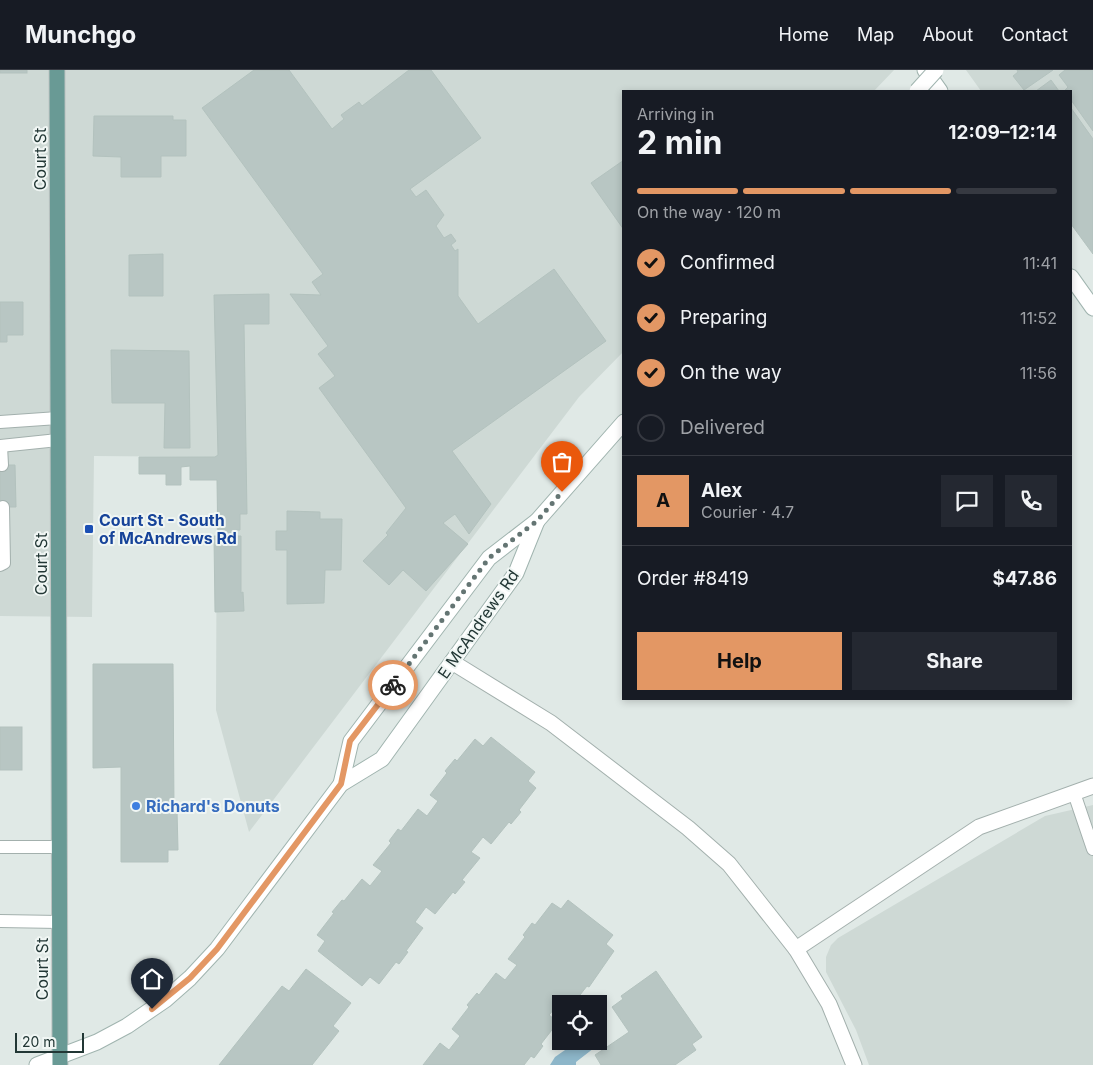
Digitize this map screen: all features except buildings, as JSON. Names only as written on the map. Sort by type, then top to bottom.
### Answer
[{"type":"main road","name":"Court St","points":[[57,70],[60,1061]]},
{"type":"main road","points":[[925,70],[939,90]]},
{"type":"main road","points":[[918,90],[936,70]]},
{"type":"main road","points":[[1072,278],[1093,308]]},
{"type":"main road","points":[[537,521],[622,424]]},
{"type":"main road","name":"E McAndrews Rd","points":[[36,1065],[60,1061],[126,1026],[165,1000],[190,978],[217,949],[341,784],[382,759],[516,573],[537,521]]},
{"type":"main road","name":"E McAndrews Rd","points":[[341,784],[350,741],[489,558],[537,521]]},
{"type":"main road","points":[[452,662],[551,723],[688,828],[729,864],[796,949],[829,1004],[854,1065]]},
{"type":"main road","points":[[796,949],[979,827],[1093,786]]},
{"type":"lane","points":[[0,422],[58,418]]},
{"type":"lane","points":[[2,465],[1,446],[58,440]]},
{"type":"lane","points":[[0,565],[4,563],[1,525],[2,507]]},
{"type":"lane","points":[[1074,793],[1093,849]]},
{"type":"lane","points":[[0,847],[59,847]]},
{"type":"lane","points":[[0,921],[59,922]]},
{"type":"shaded area","points":[[0,70],[894,70],[875,90],[622,90],[622,353],[579,397],[249,832],[216,710],[217,457],[94,456],[92,617],[0,616]]},
{"type":"shaded area","points":[[966,70],[1093,70],[1093,249],[1072,219],[1072,90],[980,90]]},
{"type":"shaded area","points":[[1093,805],[1093,1065],[869,1065],[856,1030],[826,972],[826,957],[831,945],[838,938],[1045,816]]},
{"type":"water","points":[[565,1050],[591,1050],[576,1062],[576,1065],[550,1065],[555,1057]]},
{"type":"way so far","points":[[393,685],[489,558],[537,521],[562,492]]},
{"type":"place","name":"Court St - South of McAndrews Rd","points":[[89,529]]},
{"type":"place","name":"Richard's Donuts","points":[[136,806]]},
{"type":"route","points":[[152,1009],[190,978],[217,949],[341,784],[350,741],[393,685]]}]
